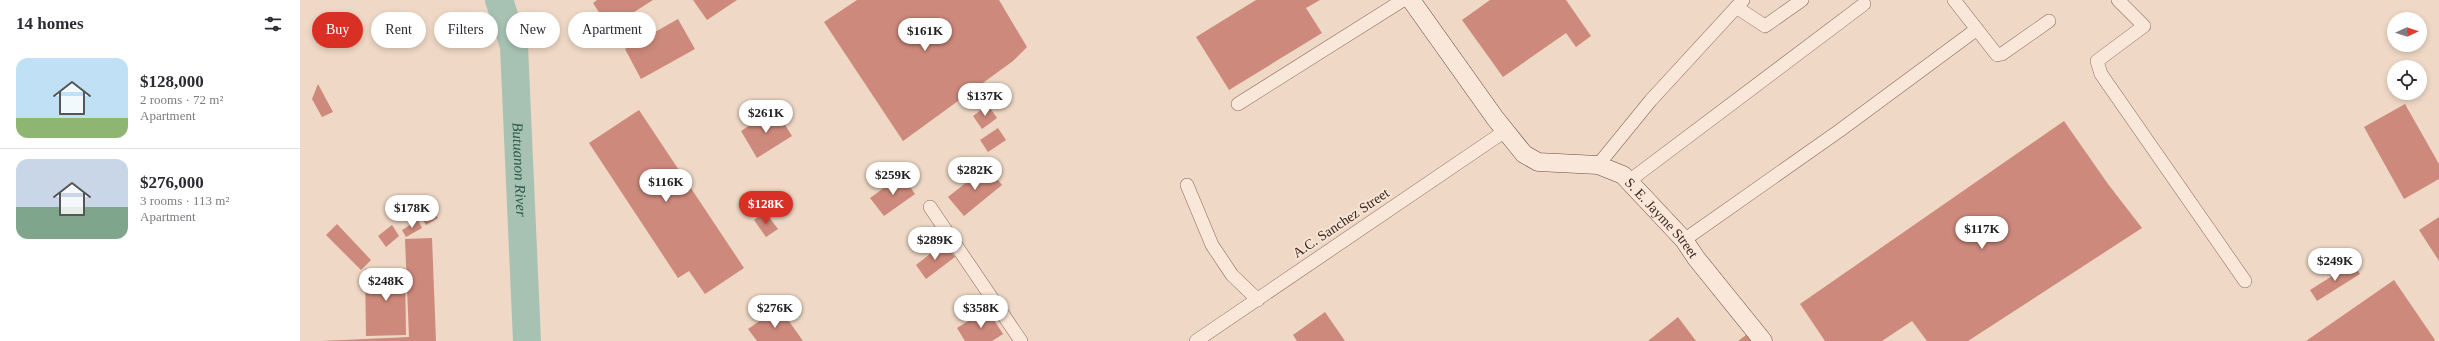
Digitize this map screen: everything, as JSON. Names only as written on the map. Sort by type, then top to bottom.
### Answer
[{"type":"street","points":[[1238,104],[1403,0]]},
{"type":"street","name":"S. E. Jayme Street","points":[[1411,0],[1504,131],[1524,154],[1538,162],[1598,165],[1624,175],[1684,240],[1696,258],[1763,341]]},
{"type":"street","points":[[1598,165],[1651,100],[1739,4],[1765,26],[1802,0]]},
{"type":"street","points":[[1954,0],[1997,55],[2000,55],[2049,21]]},
{"type":"street","points":[[2118,0],[2144,26],[2097,61],[2101,74],[2245,280]]},
{"type":"street","points":[[1629,180],[1864,4]]},
{"type":"street","points":[[1684,240],[1839,131],[1977,29]]},
{"type":"street","name":"A.C. Sanchez Street","points":[[1196,341],[1504,131]]},
{"type":"street","points":[[1187,185],[1212,245],[1232,275],[1258,300]]},
{"type":"street","points":[[930,207],[1021,341]]},
{"type":"building","points":[[597,0],[653,0],[634,12],[599,12],[593,3]]},
{"type":"building","points":[[693,0],[737,0],[707,20]]},
{"type":"building","points":[[857,0],[999,0],[1027,47],[1013,61],[903,141],[824,22]]},
{"type":"building","points":[[1256,0],[1320,0],[1306,8],[1322,33],[1229,90],[1196,37]]},
{"type":"building","points":[[1490,0],[1566,0],[1591,36],[1576,47],[1566,33],[1503,77],[1462,20]]},
{"type":"building","points":[[678,19],[695,49],[641,79],[625,49],[656,48],[656,31]]},
{"type":"building","points":[[318,84],[333,112],[322,117],[312,99]]},
{"type":"building","points":[[2405,104],[2439,164],[2439,179],[2404,199],[2364,127]]},
{"type":"building","points":[[988,105],[997,118],[982,129],[973,116]]},
{"type":"building","points":[[775,109],[792,136],[757,158],[741,131]]},
{"type":"building","points":[[639,110],[744,268],[705,294],[689,271],[678,278],[589,143]]},
{"type":"building","points":[[2064,121],[2108,184],[2142,228],[1968,341],[1927,341],[1912,321],[1882,341],[1825,341],[1800,304]]},
{"type":"building","points":[[998,128],[1006,140],[988,152],[980,140]]},
{"type":"building","points":[[987,166],[1002,185],[964,216],[948,197]]},
{"type":"building","points":[[902,175],[915,194],[884,216],[870,198]]},
{"type":"building","points":[[434,212],[438,218],[426,225],[422,219]]},
{"type":"building","points":[[765,212],[778,229],[766,237],[754,220]]},
{"type":"building","points":[[2439,217],[2439,261],[2419,230]]},
{"type":"building","points":[[418,220],[422,228],[406,237],[402,230]]},
{"type":"building","points":[[337,224],[371,260],[361,270],[326,235]]},
{"type":"building","points":[[392,225],[399,236],[386,247],[378,236]]},
{"type":"building","points":[[432,238],[436,341],[321,341],[409,337],[405,239]]},
{"type":"building","points":[[944,243],[955,257],[926,279],[916,265]]},
{"type":"building","points":[[2353,263],[2360,274],[2317,301],[2310,290]]},
{"type":"building","points":[[405,268],[406,335],[366,336],[365,269]]},
{"type":"building","points":[[2394,280],[2435,340],[2434,341],[2306,341]]},
{"type":"building","points":[[779,307],[803,341],[757,341],[748,329]]},
{"type":"building","points":[[987,309],[1003,334],[992,341],[965,341],[957,328]]},
{"type":"building","points":[[1325,312],[1345,341],[1297,341],[1293,335]]},
{"type":"building","points":[[1678,317],[1696,341],[1648,341]]},
{"type":"building","points":[[1750,332],[1757,341],[1738,341]]},
{"type":"waterway","name":"Butuanon River","points":[[499,0],[514,46],[527,341]]}]
